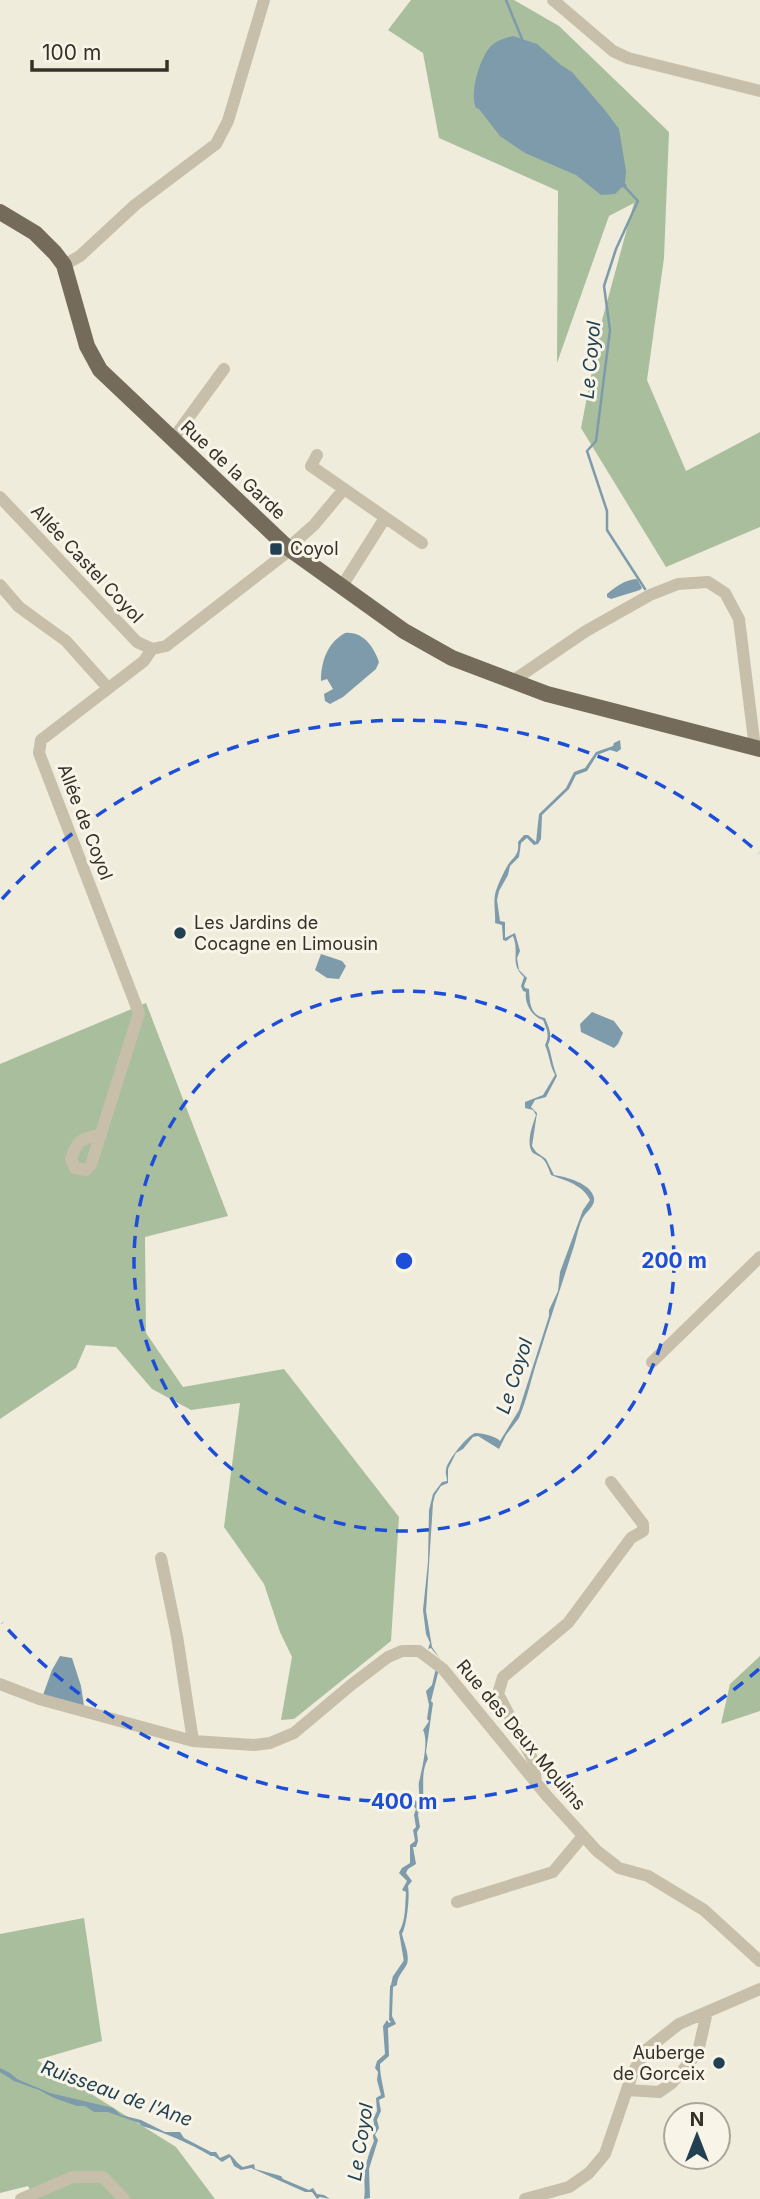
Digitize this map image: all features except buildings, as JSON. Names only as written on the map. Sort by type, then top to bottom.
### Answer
[{"type":"main road","name":"Rue de la Garde","points":[[1,215],[35,233],[64,265],[87,346],[100,370],[289,549],[404,631],[452,658],[511,682],[757,749]]},
{"type":"street","points":[[64,265],[80,256],[135,205],[216,144],[228,121],[264,0]]},
{"type":"street","points":[[553,0],[613,51],[628,58],[760,91]]},
{"type":"street","points":[[173,439],[224,369]]},
{"type":"street","points":[[317,455],[311,466],[422,543]]},
{"type":"street","name":"Allée de Coyol","points":[[101,1135],[139,1013],[39,753],[41,740],[144,661],[152,649],[166,646],[289,549],[314,525],[344,489]]},
{"type":"street","name":"Allée Castel Coyol","points":[[0,497],[137,642],[152,649]]},
{"type":"street","points":[[341,586],[386,518]]},
{"type":"street","points":[[511,682],[586,631],[650,595],[678,584],[708,582],[725,593],[739,619],[757,749]]},
{"type":"street","points":[[0,587],[19,607],[66,641],[108,688]]},
{"type":"street","points":[[652,1362],[760,1257]]},
{"type":"street","points":[[537,1784],[534,1762],[498,1694],[503,1677],[568,1623],[631,1538],[643,1531],[643,1524],[611,1482]]},
{"type":"street","points":[[161,1558],[177,1636],[193,1741]]},
{"type":"street","name":"Rue des Deux Moulins","points":[[0,1685],[39,1699],[193,1741],[254,1745],[270,1743],[294,1734],[388,1657],[402,1651],[419,1651],[443,1669],[537,1784],[597,1851],[619,1868],[648,1876],[704,1910],[760,1961]]},
{"type":"street","points":[[457,1902],[553,1872],[583,1836]]},
{"type":"street","points":[[525,2199],[569,2187],[589,2173],[605,2154],[633,2072],[646,2050],[679,2024],[760,1989]]},
{"type":"street","points":[[627,2090],[659,2092],[672,2083],[698,2052],[707,2012]]},
{"type":"street","points":[[21,2199],[73,2177],[103,2177],[124,2199]]},
{"type":"green space","points":[[411,0],[514,0],[559,26],[669,132],[664,258],[647,380],[686,471],[760,432],[760,527],[666,567],[581,428],[601,324],[634,203],[609,216],[557,363],[558,191],[439,138],[423,53],[388,30]]},
{"type":"green space","points":[[146,1003],[228,1216],[145,1237],[146,1333],[183,1387],[284,1369],[399,1517],[391,1641],[294,1719],[281,1720],[292,1657],[280,1632],[264,1584],[224,1527],[240,1403],[191,1410],[152,1389],[116,1347],[86,1345],[76,1368],[0,1419],[0,1064]]},
{"type":"green space","points":[[760,1656],[760,1711],[721,1724],[730,1684]]},
{"type":"green space","points":[[84,1918],[102,2041],[37,2060],[176,2147],[215,2199],[35,2199],[28,2186],[0,2193],[0,1934]]},
{"type":"water","points":[[513,36],[537,44],[572,72],[604,109],[619,129],[627,186],[615,194],[601,195],[576,175],[525,153],[500,136],[476,108],[475,85],[483,58],[494,43]]},
{"type":"water","points":[[637,579],[642,588],[640,590],[611,599],[607,597],[607,594],[621,584]]},
{"type":"water","points":[[345,633],[357,635],[367,641],[379,662],[376,669],[343,697],[330,704],[325,701],[324,694],[333,689],[327,679],[321,681],[322,667],[329,648]]},
{"type":"water","points":[[620,740],[621,749],[597,755],[587,771],[576,775],[569,789],[542,815],[541,839],[534,845],[527,838],[521,843],[519,857],[510,866],[497,900],[500,921],[505,922],[505,938],[515,933],[520,951],[517,958],[519,970],[527,978],[524,986],[529,989],[531,1007],[536,1014],[545,1018],[549,1028],[548,1045],[557,1076],[546,1097],[535,1100],[531,1107],[537,1113],[532,1146],[546,1159],[554,1175],[571,1179],[588,1188],[594,1201],[579,1226],[519,1418],[499,1449],[478,1436],[473,1437],[456,1453],[448,1469],[448,1483],[441,1486],[435,1495],[426,1611],[432,1647],[440,1659],[431,1648],[428,1649],[430,1643],[423,1610],[428,1562],[429,1510],[433,1494],[442,1482],[447,1481],[447,1466],[454,1455],[468,1438],[479,1433],[500,1441],[519,1410],[549,1310],[558,1291],[560,1272],[583,1210],[590,1200],[578,1187],[551,1175],[541,1157],[531,1149],[530,1134],[536,1115],[533,1110],[525,1108],[525,1102],[543,1095],[555,1075],[545,1045],[548,1035],[546,1027],[543,1020],[535,1016],[526,1001],[526,992],[521,986],[524,977],[520,972],[517,967],[516,962],[515,942],[513,936],[503,940],[502,925],[495,923],[494,901],[499,882],[517,854],[518,842],[524,835],[528,835],[536,842],[539,814],[566,788],[574,772],[585,768],[596,752],[613,746]]},
{"type":"water","points":[[321,954],[342,961],[346,966],[339,979],[327,978],[315,970]]},
{"type":"water","points":[[592,1012],[614,1021],[623,1033],[614,1048],[581,1032],[580,1024]]},
{"type":"water","points":[[60,1656],[72,1658],[84,1706],[43,1695]]},
{"type":"water","points":[[436,1668],[439,1669],[431,1701],[433,1703],[426,1752],[428,1759],[424,1773],[423,1798],[426,1801],[424,1809],[419,1808],[418,1841],[416,1847],[413,1847],[416,1864],[406,1873],[412,1881],[408,1886],[408,1910],[402,1934],[408,1960],[397,1985],[393,1987],[392,2016],[396,2024],[388,2028],[389,2056],[380,2064],[385,2097],[379,2100],[381,2111],[377,2120],[379,2128],[375,2135],[378,2140],[369,2169],[370,2198],[364,2199],[365,2169],[374,2141],[376,2098],[381,2095],[375,2068],[377,2061],[385,2054],[383,2026],[387,2020],[391,2022],[390,1986],[404,1962],[399,1932],[405,1907],[406,1892],[402,1890],[407,1881],[399,1873],[410,1863],[410,1845],[415,1841],[413,1830],[416,1827],[416,1809],[411,1803],[415,1800],[422,1806],[419,1786],[425,1748],[423,1730],[429,1721],[426,1691],[432,1685]]},
{"type":"water","points":[[0,2068],[17,2079],[50,2093],[113,2108],[121,2115],[141,2120],[165,2132],[180,2132],[184,2138],[216,2152],[220,2158],[229,2154],[243,2167],[254,2164],[255,2169],[281,2176],[309,2190],[313,2188],[317,2194],[330,2199],[317,2199],[312,2192],[305,2192],[251,2168],[241,2170],[234,2166],[230,2157],[222,2162],[139,2123],[108,2112],[94,2112],[85,2106],[54,2098],[14,2081],[0,2072]]},
{"type":"waterway","name":"Le Coyol","points":[[506,0],[522,39]]},
{"type":"waterway","name":"Le Coyol","points":[[624,186],[638,201],[616,249],[604,286],[610,330],[596,441],[587,451],[607,511],[607,530],[645,589]]},
{"type":"waterway","name":"Le Coyol","points":[[392,1986],[394,1977],[405,1961]]},
{"type":"place","name":"Coyol","points":[[276,549]]},
{"type":"place","name":"Les Jardins de Cocagne en Limousin","points":[[180,933]]},
{"type":"place","name":"Auberge de Gorceix","points":[[719,2063]]},
{"type":"water label","name":"Ruisseau de l'Ane","points":[[117,2093]]}]
